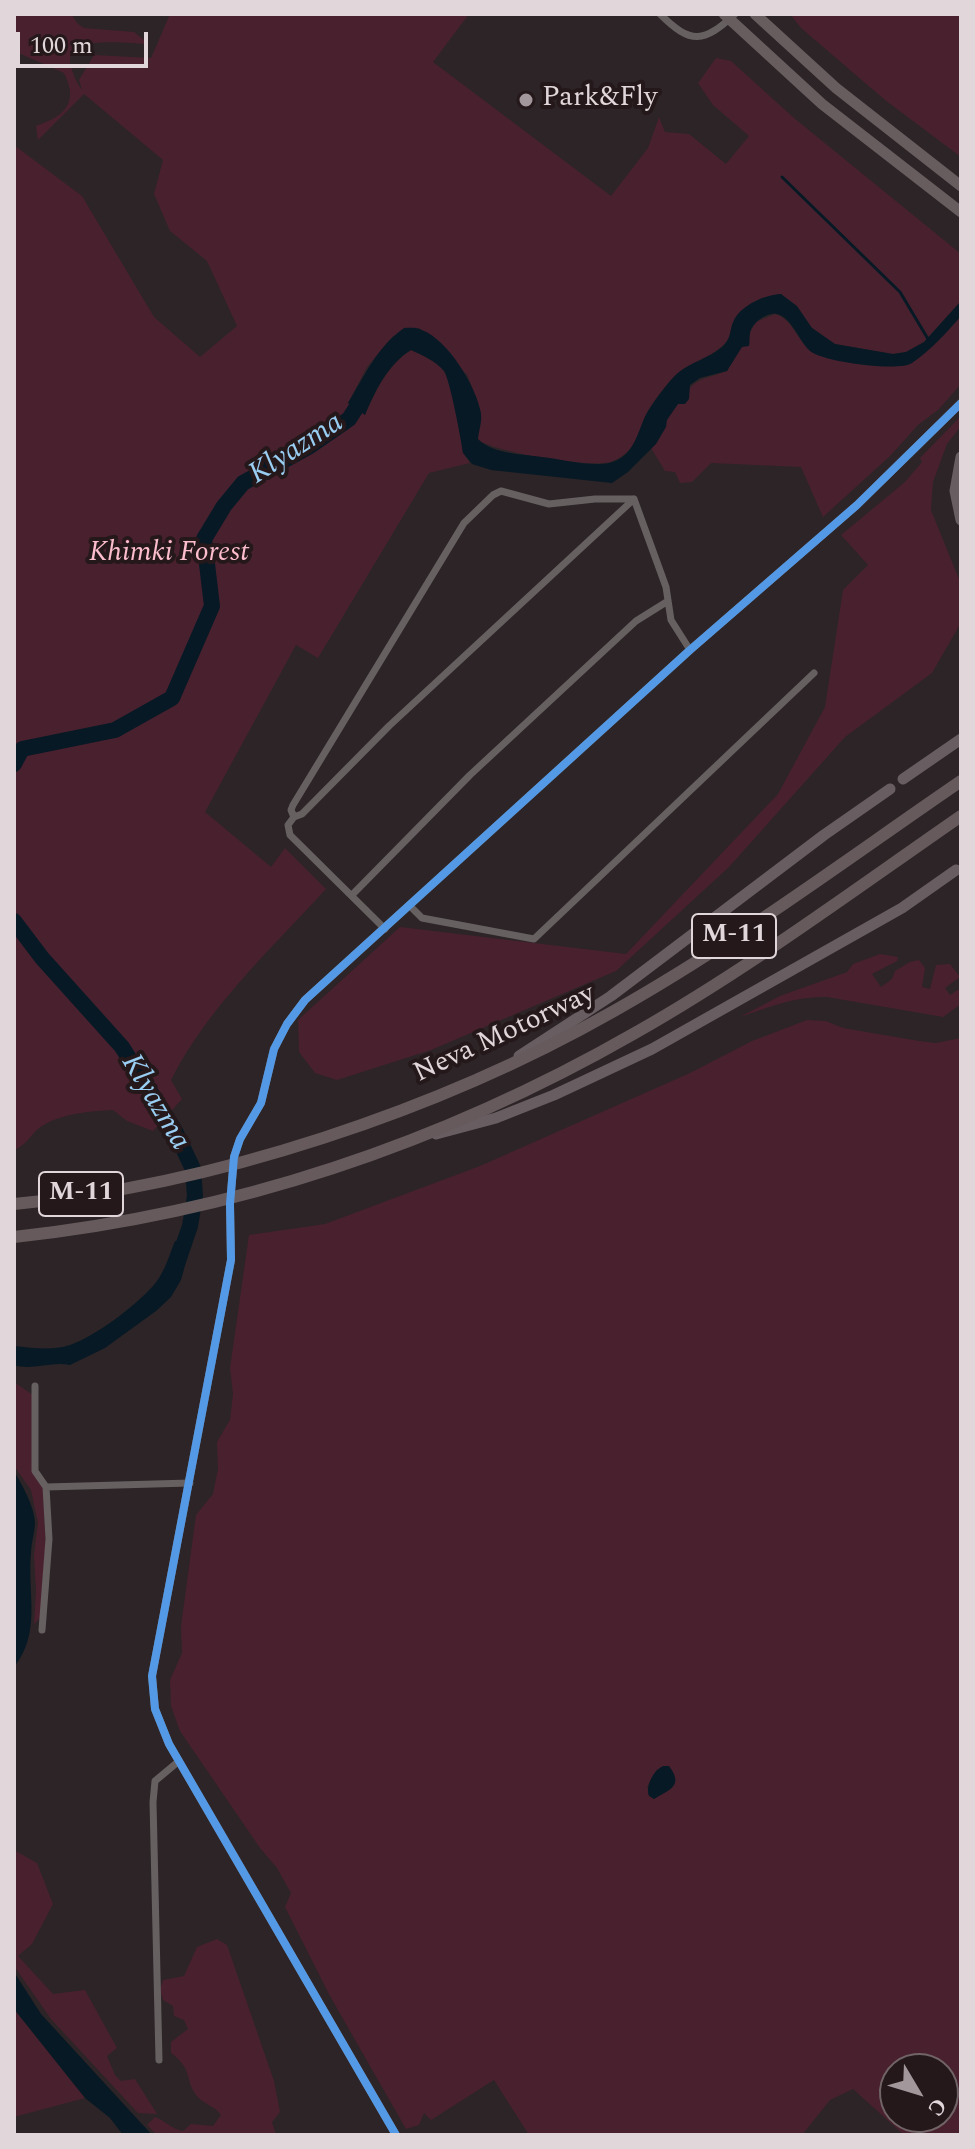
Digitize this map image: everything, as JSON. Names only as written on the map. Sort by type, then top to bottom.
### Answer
[{"type":"highway","points":[[724,14],[844,122],[961,212]]},
{"type":"highway","points":[[758,17],[836,88],[961,186]]},
{"type":"highway","name":"Neva Motorway","points":[[14,1204],[149,1184],[251,1159],[328,1136],[495,1071],[615,1011],[784,903],[961,781]]},
{"type":"highway","name":"Neva Motorway","points":[[14,1237],[147,1218],[250,1194],[417,1140],[535,1086],[635,1033],[737,969],[961,816]]},
{"type":"main road","points":[[961,457],[955,491],[961,520]]},
{"type":"main road","points":[[903,779],[961,739]]},
{"type":"main road","name":"М-11","points":[[495,1071],[611,996],[890,789]]},
{"type":"main road","name":"М-11","points":[[417,1140],[510,1112],[554,1095],[652,1049],[902,908],[956,870]]},
{"type":"street","points":[[660,14],[676,28],[694,36],[710,35],[735,14]]},
{"type":"street","points":[[396,2135],[179,1761],[155,1709],[152,1676],[231,1260],[230,1204],[234,1157],[240,1139],[261,1103],[274,1049],[305,1000],[690,650],[857,505],[961,403]]},
{"type":"street","points":[[294,817],[291,810],[293,805],[464,523],[493,495],[501,491],[549,504],[634,499]]},
{"type":"street","points":[[634,499],[666,587],[671,620],[690,650]]},
{"type":"street","points":[[385,929],[290,835],[288,825],[389,726],[634,499]]},
{"type":"street","points":[[352,895],[470,775],[636,621],[668,601]]},
{"type":"street","points":[[410,906],[422,918],[534,939],[814,673]]},
{"type":"street","points":[[35,1386],[35,1471],[46,1487],[49,1539],[42,1630]]},
{"type":"street","points":[[46,1487],[190,1483]]},
{"type":"street","points":[[159,2060],[153,1802],[155,1781],[179,1761]]},
{"type":"green space","name":"Khimki Forest","points":[[14,14],[71,14],[84,28],[134,32],[149,44],[113,42],[76,49],[71,56],[71,67],[82,90],[79,80],[94,55],[151,58],[170,14],[469,14],[433,62],[611,196],[648,148],[659,117],[665,132],[689,134],[726,164],[749,136],[713,105],[698,83],[716,58],[731,61],[794,118],[961,254],[961,301],[924,342],[906,352],[893,354],[835,344],[812,328],[781,294],[761,298],[732,324],[731,334],[719,349],[683,369],[668,384],[649,410],[630,449],[612,461],[599,463],[521,454],[477,439],[481,412],[467,374],[393,336],[367,367],[348,403],[365,415],[378,387],[396,363],[411,350],[420,354],[437,364],[447,377],[463,453],[470,463],[429,473],[318,658],[296,645],[205,812],[271,867],[285,848],[326,889],[242,980],[203,1028],[171,1080],[182,1099],[153,1131],[127,1121],[113,1110],[84,1112],[45,1124],[14,1150],[14,145],[82,196],[154,317],[200,357],[237,326],[207,261],[170,231],[154,194],[163,160],[84,94],[38,140],[36,126],[62,113],[70,93],[64,73],[14,51]]},
{"type":"green space","points":[[790,14],[961,14],[961,157],[885,100],[801,28]]},
{"type":"green space","points":[[775,314],[786,320],[805,345],[817,353],[844,361],[892,366],[911,363],[918,358],[961,316],[961,384],[939,409],[918,425],[890,456],[823,517],[801,467],[711,463],[692,482],[680,483],[675,472],[665,471],[651,448],[669,415],[689,389],[698,382],[727,371],[756,322]]},
{"type":"green space","points":[[961,416],[961,426],[947,444],[933,482],[931,510],[961,584],[961,611],[959,626],[932,673],[845,737],[729,867],[616,971],[431,1050],[337,1080],[315,1073],[299,1052],[298,1020],[400,927],[626,954],[778,794],[825,707],[843,590],[868,565],[841,535],[905,482],[922,462],[920,458]]},
{"type":"green space","points":[[880,954],[898,957],[897,961],[872,974],[881,987],[892,979],[895,971],[919,960],[925,968],[922,987],[930,989],[936,965],[950,964],[960,977],[945,988],[950,995],[961,988],[961,1004],[943,1017],[816,997],[783,1003],[740,1017],[780,996],[847,972],[853,964]]},
{"type":"green space","points":[[807,1020],[936,1043],[961,1038],[961,2135],[902,2133],[959,2133],[959,2053],[879,2053],[879,2112],[853,2089],[830,2100],[802,2135],[529,2135],[494,2080],[431,2120],[424,2113],[419,2125],[406,2129],[330,1996],[285,1907],[291,1893],[277,1868],[180,1731],[171,1706],[170,1680],[182,1653],[181,1626],[196,1515],[213,1494],[218,1469],[217,1442],[230,1420],[233,1394],[230,1368],[249,1235],[325,1224],[480,1166],[690,1073],[752,1041]],"holes":[[[657,1769],[675,1783],[654,1799],[647,1787]]]},
{"type":"green space","points":[[14,1382],[33,1395],[33,1466],[43,1487],[46,1556],[40,1618],[34,1624],[34,1555],[38,1523],[31,1490],[14,1466]]},
{"type":"green space","points":[[14,1850],[37,1863],[53,1904],[32,1944],[18,1956],[53,1994],[85,1990],[117,2048],[107,2056],[115,2075],[121,2081],[135,2079],[157,2114],[138,2113],[51,2019],[14,1966]]},
{"type":"green space","points":[[217,1939],[227,1945],[274,2081],[280,2112],[272,2122],[276,2135],[157,2135],[147,2125],[155,2117],[183,2131],[191,2124],[213,2126],[221,2115],[197,2096],[183,2065],[171,2053],[171,2042],[188,2029],[184,2020],[174,2016],[173,2006],[163,2000],[160,1990],[163,1980],[184,1976],[197,1947]]},
{"type":"green space","points":[[14,2009],[85,2098],[14,2117]]},
{"type":"water","points":[[781,294],[797,306],[812,328],[835,344],[893,354],[906,352],[924,342],[961,301],[961,316],[919,358],[904,366],[845,362],[818,355],[806,347],[782,316],[773,314],[764,317],[751,330],[749,346],[742,347],[727,371],[700,378],[690,385],[689,399],[685,404],[678,404],[656,444],[612,483],[491,470],[472,464],[463,453],[444,371],[433,361],[411,350],[389,370],[365,415],[348,403],[386,344],[404,328],[418,328],[442,344],[467,378],[481,414],[478,439],[484,444],[516,454],[584,463],[609,463],[631,448],[648,411],[675,376],[722,347],[734,320],[748,305]]},
{"type":"water","points":[[192,1240],[181,1280],[171,1297],[105,1348],[70,1365],[14,1365],[14,1346],[63,1347],[80,1341],[114,1320],[157,1281],[175,1241]]},
{"type":"water","points":[[14,1471],[30,1502],[35,1522],[30,1568],[31,1626],[23,1654],[14,1667]]},
{"type":"water","points":[[663,1766],[669,1766],[675,1783],[654,1799],[649,1796],[649,1783]]},
{"type":"water","points":[[14,1972],[41,2014],[152,2135],[123,2135],[110,2118],[85,2098],[14,2009]]},
{"type":"waterway","points":[[782,177],[900,292],[928,339]]},
{"type":"waterway","name":"Klyazma","points":[[14,764],[22,749],[115,730],[172,698],[212,606],[204,539],[224,506],[243,483],[310,446],[349,419],[367,391]]},
{"type":"waterway","name":"Klyazma","points":[[14,921],[42,958],[122,1047],[175,1131],[193,1169],[195,1196],[190,1226],[178,1261]]},
{"type":"cycle path","points":[[396,2135],[169,1744],[155,1709],[152,1676],[231,1260],[230,1204],[234,1157],[240,1139],[261,1103],[274,1049],[305,1000],[690,650],[857,505],[961,403]]},
{"type":"place","name":"Park&Fly","points":[[526,100]]}]
